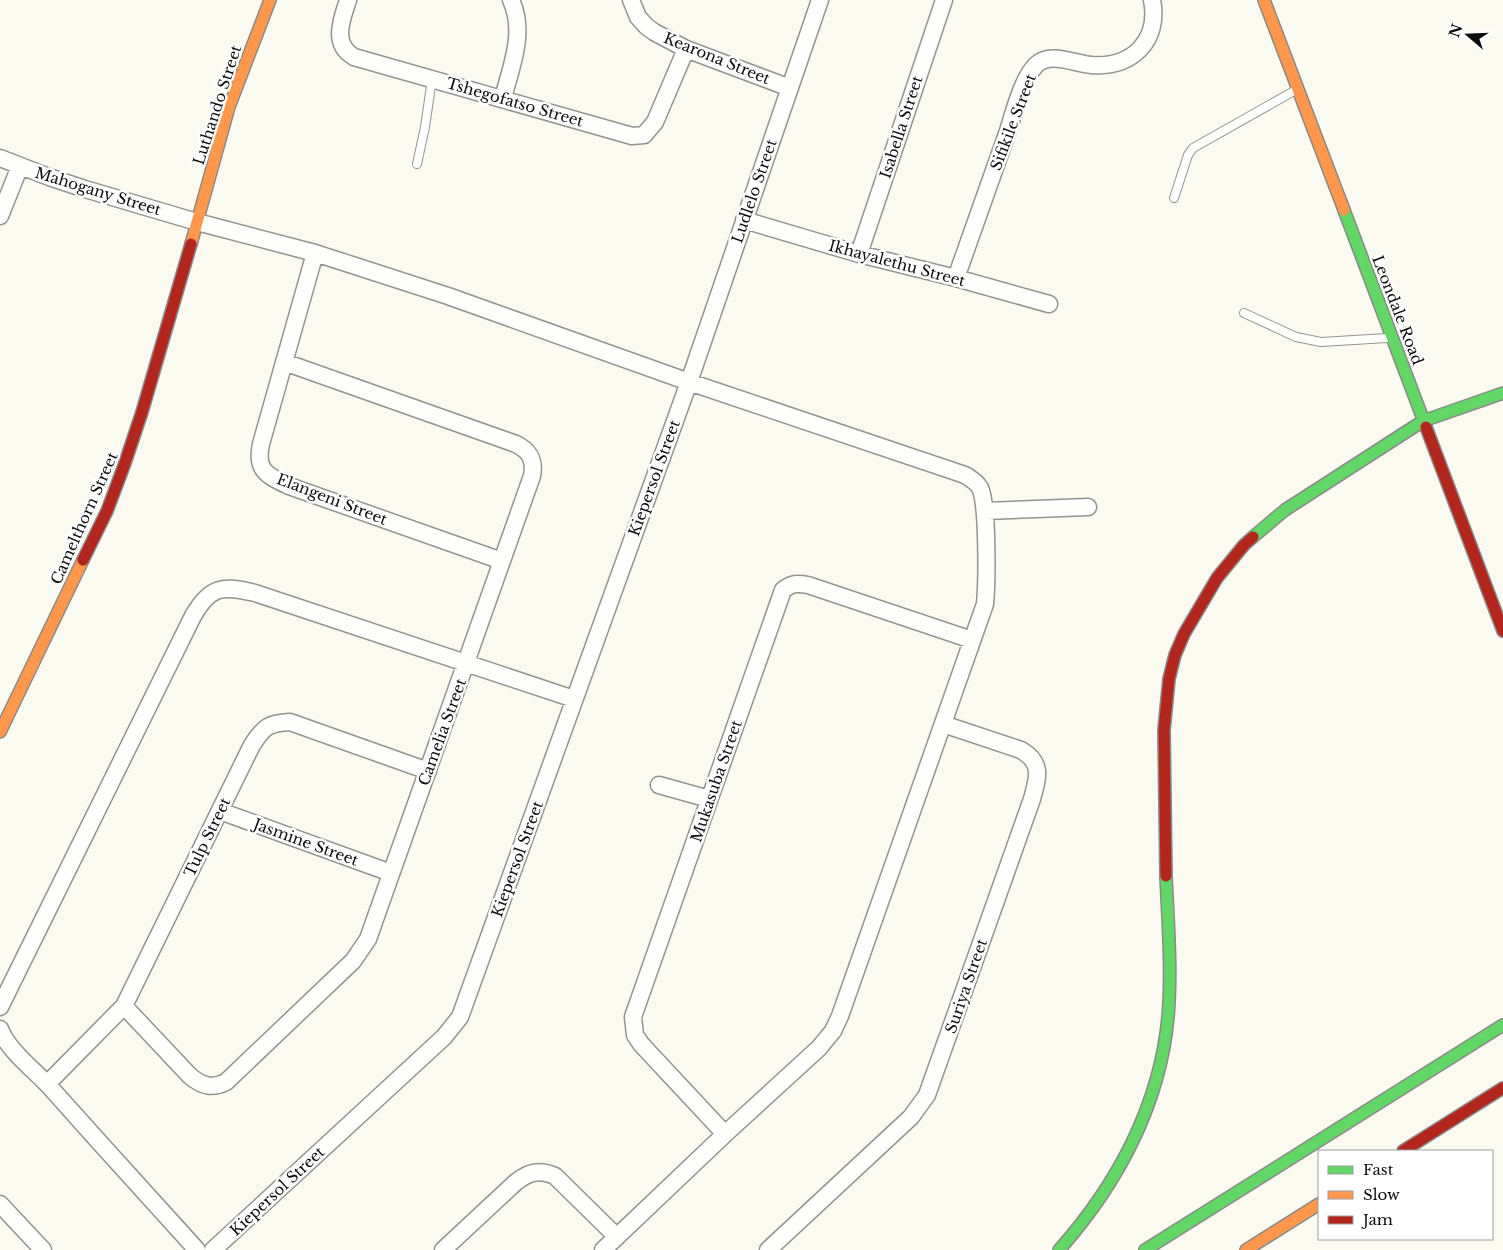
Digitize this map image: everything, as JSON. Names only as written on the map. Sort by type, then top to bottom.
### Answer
[{"type":"main road","name":"Luthando Street","points":[[197,222],[218,143],[270,0]]},
{"type":"main road","name":"Leondale Road","points":[[1264,0],[1503,631]]},
{"type":"main road","name":"Camelthorn Street","points":[[0,732],[103,519],[125,464],[197,222]]},
{"type":"main road","points":[[1059,1250],[1075,1232],[1110,1184],[1135,1138],[1151,1096],[1164,1044],[1168,1016],[1169,957],[1164,812],[1164,730],[1170,679],[1184,634],[1217,578],[1244,545],[1284,510],[1423,421],[1503,393]]},
{"type":"main road","points":[[1145,1250],[1503,1025]]},
{"type":"main road","points":[[1405,1150],[1503,1088]]},
{"type":"main road","points":[[1246,1250],[1318,1205]]},
{"type":"street","name":"Tshegofatso Street","points":[[348,0],[339,26],[342,44],[348,53],[367,61],[639,136],[644,135],[655,122],[686,49]]},
{"type":"street","points":[[502,98],[516,47],[518,26],[511,0]]},
{"type":"street","name":"Kearona Street","points":[[631,0],[638,17],[654,32],[686,49],[790,88]]},
{"type":"street","name":"Ludlelo Street","points":[[689,382],[820,0]]},
{"type":"street","name":"Isabella Street","points":[[859,254],[944,0]]},
{"type":"street","name":"Sifikile Street","points":[[956,278],[1018,102],[1031,72],[1037,64],[1046,60],[1056,59],[1090,65],[1104,65],[1119,62],[1135,55],[1146,44],[1152,31],[1154,18],[1152,0]]},
{"type":"street","name":"Mahogany Street","points":[[0,158],[76,186],[197,222],[315,253],[448,296],[689,382],[965,475],[975,480],[980,488],[985,511],[985,604],[840,1016],[833,1030],[819,1048],[603,1250]]},
{"type":"street","points":[[0,216],[20,166]]},
{"type":"street","name":"Ikhayalethu Street","points":[[744,220],[859,254],[1049,304]]},
{"type":"street","name":"Elangeni Street","points":[[315,253],[260,452],[260,465],[268,475],[289,486],[502,561]]},
{"type":"street","name":"Camelia Street","points":[[124,1006],[190,1076],[207,1086],[218,1086],[226,1082],[353,961],[368,939],[532,476],[534,466],[531,457],[525,449],[516,444],[284,362]]},
{"type":"street","name":"Kiepersol Street","points":[[213,1250],[444,1037],[460,1017],[689,382]]},
{"type":"street","points":[[985,511],[1088,507]]},
{"type":"street","name":"Mukasuba Street","points":[[725,1134],[641,1044],[635,1035],[633,1017],[783,590],[789,585],[796,583],[808,585],[972,640]]},
{"type":"street","points":[[0,1007],[193,616],[203,599],[216,590],[226,588],[255,593],[574,699]]},
{"type":"street","name":"Tulp Street","points":[[47,1084],[124,1006],[252,745],[267,726],[277,722],[290,722],[428,772]]},
{"type":"street","name":"Suriya Street","points":[[768,1250],[911,1117],[927,1095],[1032,799],[1038,771],[1030,755],[1021,750],[943,724]]},
{"type":"street","points":[[659,785],[709,799]]},
{"type":"street","name":"Jasmine Street","points":[[220,811],[391,873]]},
{"type":"street","points":[[0,1028],[10,1044],[197,1250]]},
{"type":"street","points":[[444,1250],[516,1182],[527,1174],[537,1171],[547,1172],[555,1176],[617,1237]]},
{"type":"street","points":[[0,1204],[43,1250]]},
{"type":"lane","points":[[417,164],[425,128],[432,79]]},
{"type":"lane","points":[[1174,198],[1188,155],[1193,148],[1298,89]]},
{"type":"lane","points":[[1244,313],[1296,337],[1321,342],[1392,338]]},
{"type":"traffic: fast","points":[[1344,210],[1426,427]]},
{"type":"traffic: fast","points":[[1253,537],[1285,510],[1423,421],[1503,393]]},
{"type":"traffic: fast","points":[[1059,1250],[1080,1225],[1117,1171],[1132,1142],[1156,1081],[1168,1017],[1170,982],[1166,876]]},
{"type":"traffic: fast","points":[[1145,1250],[1503,1025]]},
{"type":"traffic: slow","points":[[191,244],[229,107],[270,0]]},
{"type":"traffic: slow","points":[[1264,0],[1344,210]]},
{"type":"traffic: slow","points":[[0,732],[83,560]]},
{"type":"traffic: slow","points":[[1246,1250],[1318,1205]]},
{"type":"traffic: jam","points":[[83,560],[107,511],[125,463],[142,412],[191,244]]},
{"type":"traffic: jam","points":[[1426,427],[1503,631]]},
{"type":"traffic: jam","points":[[1166,876],[1164,730],[1169,679],[1175,655],[1184,634],[1217,578],[1253,537]]},
{"type":"traffic: jam","points":[[1405,1150],[1503,1088]]}]
